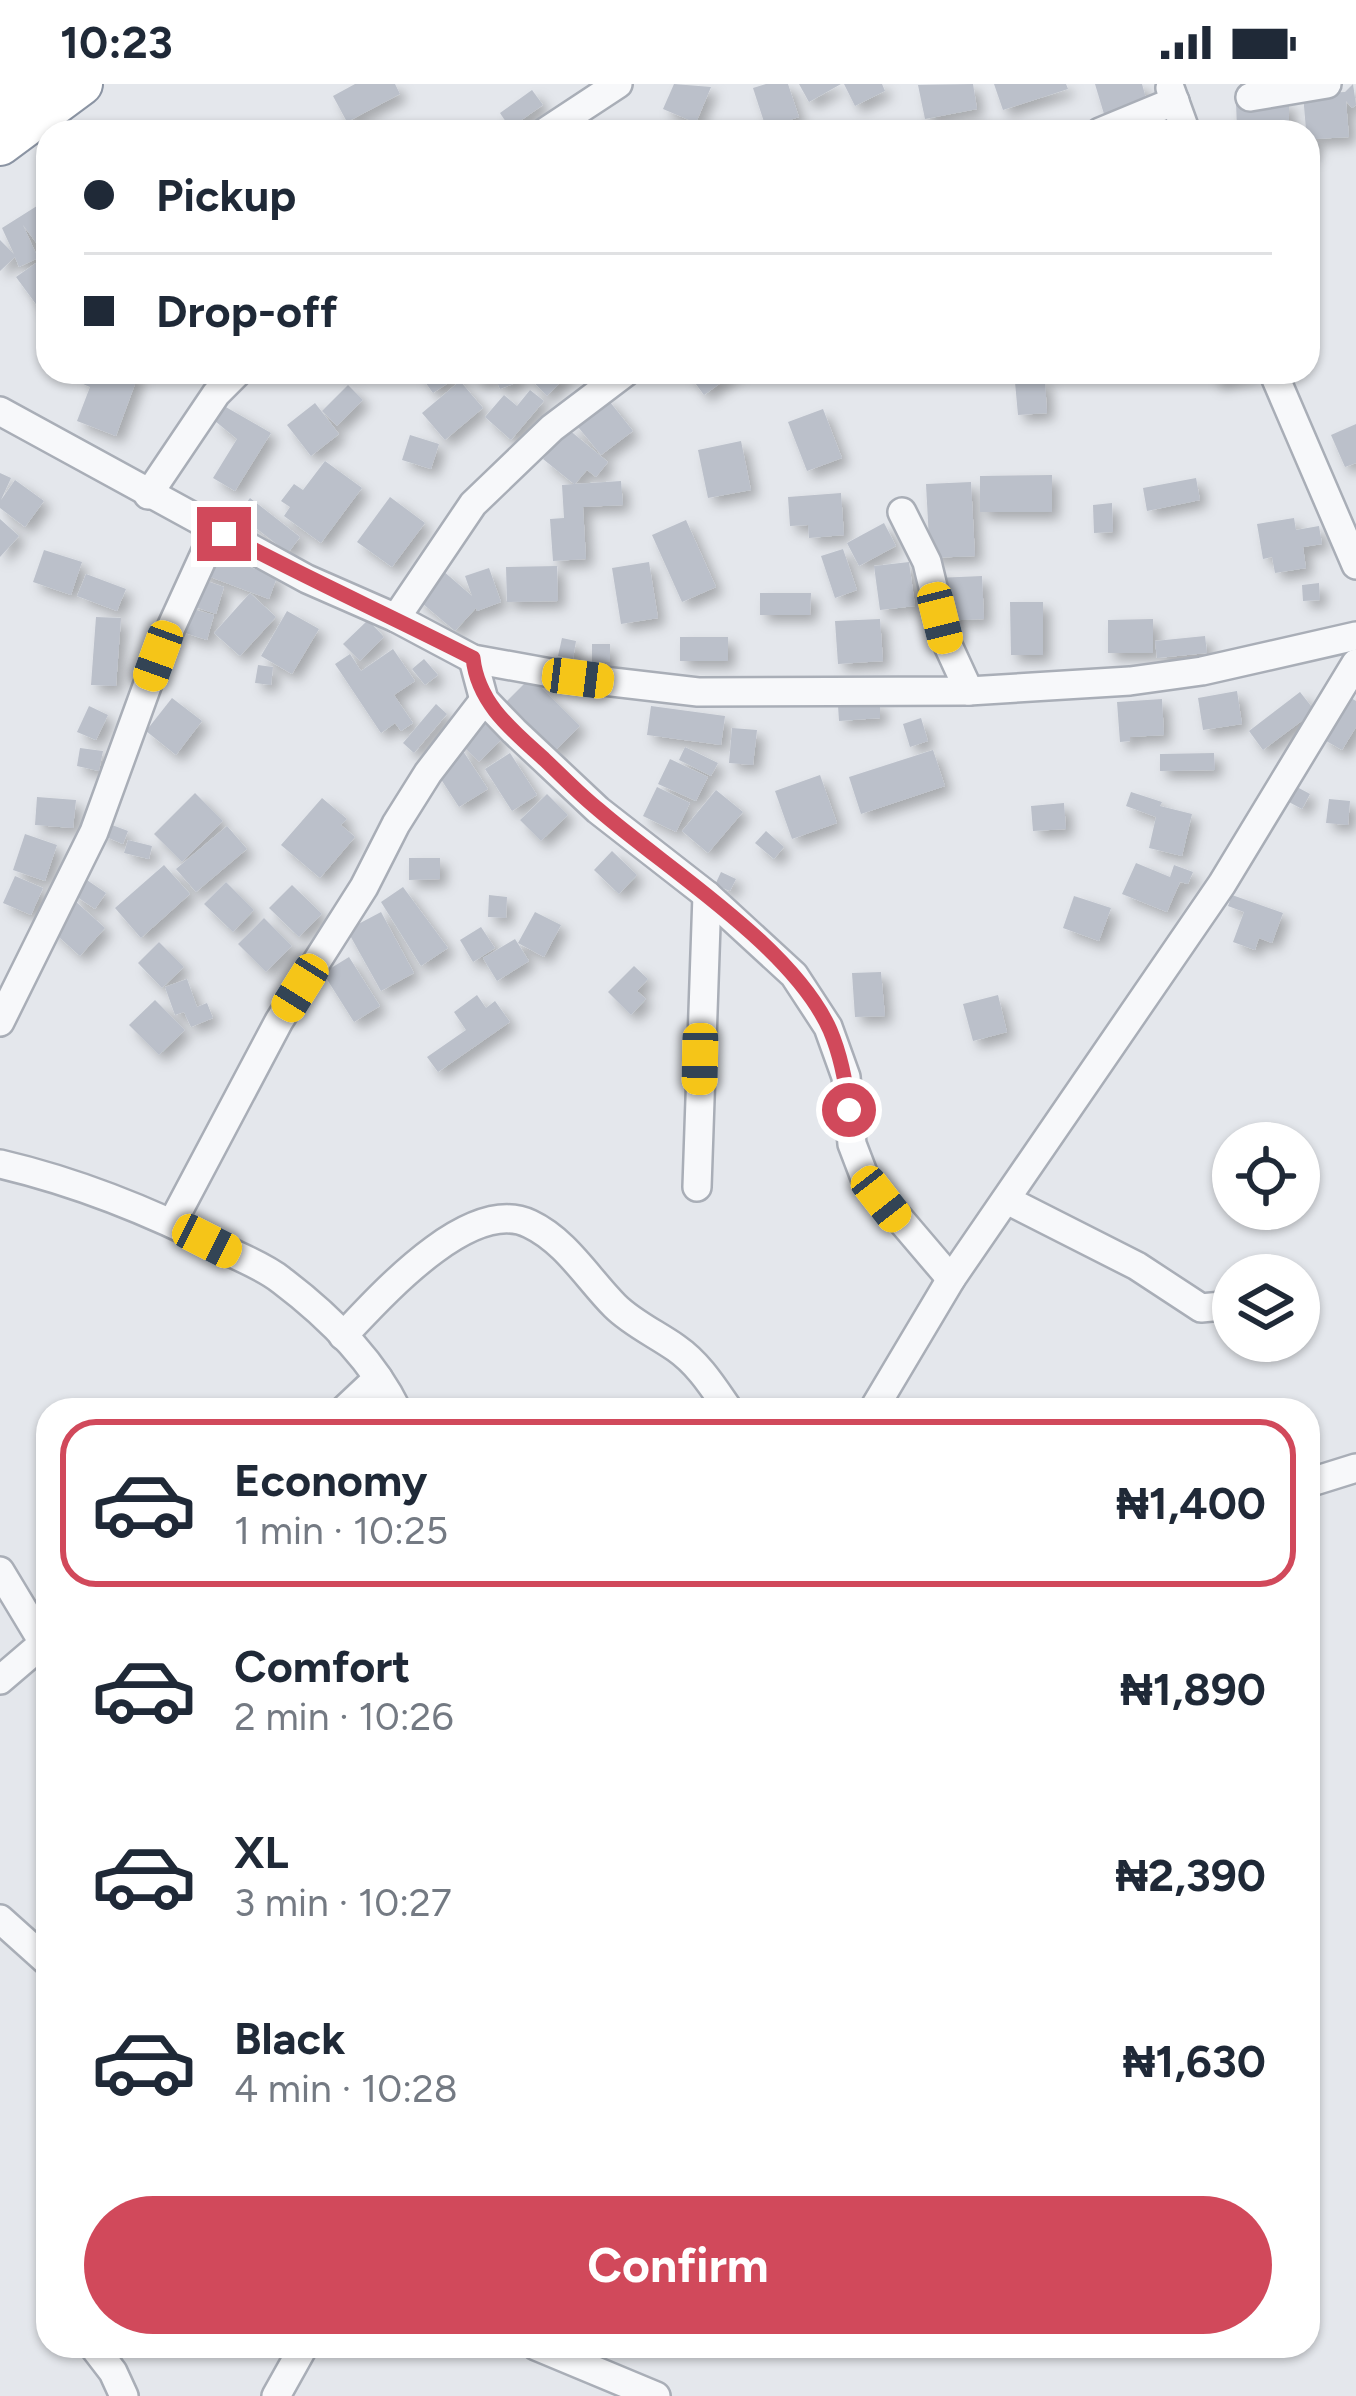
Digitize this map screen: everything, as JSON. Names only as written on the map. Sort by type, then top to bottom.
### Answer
[{"type":"highway","points":[[0,107],[32,84]]},
{"type":"highway","points":[[0,144],[81,84]]},
{"type":"street","points":[[563,120],[618,84]]},
{"type":"street","points":[[1250,98],[1328,84]]},
{"type":"street","points":[[1122,120],[1172,92]]},
{"type":"street","points":[[148,495],[226,384]]},
{"type":"street","points":[[396,618],[473,504],[552,428],[610,384]]},
{"type":"street","points":[[1279,384],[1356,566]]},
{"type":"street","points":[[0,411],[307,579],[473,658],[578,678],[698,692],[968,691],[1130,681],[1202,671],[1356,636]]},
{"type":"street","points":[[902,512],[927,562],[946,641],[968,691]]},
{"type":"street","points":[[0,1022],[94,832],[158,656],[216,530]]},
{"type":"street","points":[[473,658],[484,700],[598,810],[707,896],[794,975],[829,1027],[846,1077],[852,1144],[865,1178],[951,1279]]},
{"type":"street","points":[[880,1398],[951,1279],[1222,884],[1356,663]]},
{"type":"street","points":[[172,1223],[279,1021],[364,887],[396,824],[484,700]]},
{"type":"street","points":[[697,1187],[707,896]]},
{"type":"street","points":[[0,1165],[172,1223],[278,1277],[344,1336],[390,1398]]},
{"type":"street","points":[[1007,1200],[1137,1266],[1201,1308],[1212,1307]]},
{"type":"street","points":[[344,1336],[397,1279],[466,1230],[496,1219],[526,1221],[554,1239],[618,1310],[699,1367],[721,1398]]},
{"type":"street","points":[[357,1398],[378,1378]]},
{"type":"street","points":[[1320,1479],[1356,1468]]},
{"type":"street","points":[[0,1571],[36,1626]]},
{"type":"street","points":[[0,1680],[36,1649]]},
{"type":"street","points":[[0,1919],[36,1951]]},
{"type":"street","points":[[102,2358],[124,2396]]},
{"type":"street","points":[[276,2396],[297,2358]]},
{"type":"street","points":[[565,2358],[656,2396]]},
{"type":"building","points":[[355,84],[395,84],[400,94],[351,120],[346,120],[333,96]]},
{"type":"building","points":[[674,84],[711,87],[697,120],[663,109]]},
{"type":"building","points":[[788,84],[799,117],[763,120],[753,88]]},
{"type":"building","points":[[799,84],[841,84],[809,102]]},
{"type":"building","points":[[844,84],[882,84],[885,91],[855,106]]},
{"type":"building","points":[[973,84],[977,109],[925,119],[918,85]]},
{"type":"building","points":[[994,84],[1066,84],[1068,89],[1003,110]]},
{"type":"building","points":[[1095,84],[1142,84],[1147,102],[1104,114]]},
{"type":"building","points":[[1353,84],[1356,105],[1352,108],[1346,101],[1349,137],[1320,139],[1320,120],[1305,120],[1303,94],[1345,92]]},
{"type":"building","points":[[532,90],[543,105],[521,120],[505,120],[500,113]]},
{"type":"building","points":[[1236,102],[1289,102],[1289,120],[1237,120]]},
{"type":"building","points":[[36,207],[36,243],[23,225],[36,259],[19,267],[15,257],[0,271],[0,240],[14,254],[2,228]]},
{"type":"building","points":[[36,263],[36,304],[16,277]]},
{"type":"building","points":[[83,384],[135,384],[116,436],[77,421],[90,387]]},
{"type":"building","points":[[427,384],[447,384],[433,393]]},
{"type":"building","points":[[456,384],[463,384],[483,408],[445,440],[422,413]]},
{"type":"building","points":[[536,384],[559,384],[547,396]]},
{"type":"building","points":[[696,384],[719,384],[704,395]]},
{"type":"building","points":[[1015,384],[1045,384],[1047,413],[1018,415]]},
{"type":"building","points":[[348,385],[363,400],[337,426],[322,411]]},
{"type":"building","points":[[530,390],[544,401],[511,440],[485,417],[504,395],[517,406]]},
{"type":"building","points":[[606,397],[633,431],[601,455],[574,422]]},
{"type":"building","points":[[315,403],[339,434],[311,456],[287,425]]},
{"type":"building","points":[[224,406],[271,433],[235,491],[213,478],[237,439],[215,421]]},
{"type":"building","points":[[823,409],[842,458],[807,471],[788,422]]},
{"type":"building","points":[[1356,424],[1356,463],[1345,467],[1331,435]]},
{"type":"building","points":[[568,429],[608,462],[596,477],[587,470],[575,484],[621,481],[623,505],[583,507],[586,559],[553,561],[550,519],[564,518],[562,485],[574,484],[543,459]]},
{"type":"building","points":[[410,435],[439,444],[431,469],[402,460]]},
{"type":"building","points":[[741,441],[751,490],[708,498],[698,450]]},
{"type":"building","points":[[325,461],[362,488],[321,543],[284,516],[290,507],[281,501],[294,484],[303,490]]},
{"type":"building","points":[[0,473],[11,478],[1,500],[15,480],[44,501],[25,527],[0,508]]},
{"type":"building","points":[[1052,475],[1052,512],[980,512],[980,476]]},
{"type":"building","points":[[1196,478],[1200,500],[1147,511],[1143,488]]},
{"type":"building","points":[[971,482],[975,556],[930,558],[926,484]]},
{"type":"building","points":[[841,493],[844,535],[809,538],[808,525],[790,526],[788,497]]},
{"type":"building","points":[[390,497],[425,523],[392,567],[357,542]]},
{"type":"building","points":[[250,498],[300,537],[288,553],[238,514]]},
{"type":"building","points":[[1112,503],[1113,532],[1094,533],[1093,505]]},
{"type":"building","points":[[1294,518],[1296,530],[1319,526],[1322,544],[1303,547],[1306,568],[1275,573],[1272,557],[1263,559],[1257,524]]},
{"type":"building","points":[[0,519],[19,536],[0,557]]},
{"type":"building","points":[[686,520],[716,587],[682,602],[652,535]]},
{"type":"building","points":[[884,523],[896,546],[859,566],[847,543]]},
{"type":"building","points":[[843,549],[857,590],[835,598],[821,556]]},
{"type":"building","points":[[44,550],[82,562],[71,595],[33,582]]},
{"type":"building","points":[[205,550],[277,577],[269,599],[197,572]]},
{"type":"building","points":[[649,562],[658,618],[621,624],[612,568]]},
{"type":"building","points":[[909,562],[915,606],[880,610],[874,566]]},
{"type":"building","points":[[557,566],[558,601],[507,602],[506,567]]},
{"type":"building","points":[[489,568],[501,602],[476,608],[455,631],[416,598],[442,570],[472,596],[465,576]]},
{"type":"building","points":[[86,574],[126,589],[117,611],[77,596]]},
{"type":"building","points":[[982,576],[984,619],[938,621],[936,578]]},
{"type":"building","points":[[198,578],[224,587],[216,614],[189,605]]},
{"type":"building","points":[[1319,583],[1320,600],[1303,601],[1302,585]]},
{"type":"building","points":[[250,593],[276,617],[240,656],[214,633]]},
{"type":"building","points":[[760,593],[811,593],[810,615],[760,615]]},
{"type":"building","points":[[1010,602],[1043,602],[1043,655],[1011,655]]},
{"type":"building","points":[[186,607],[214,615],[207,640],[179,631]]},
{"type":"building","points":[[287,611],[319,629],[292,674],[261,656]]},
{"type":"building","points":[[96,617],[121,618],[116,686],[91,685]]},
{"type":"building","points":[[880,619],[883,661],[838,664],[835,621]]},
{"type":"building","points":[[1153,619],[1153,653],[1108,653],[1108,620]]},
{"type":"building","points":[[368,620],[384,637],[360,661],[343,644]]},
{"type":"building","points":[[1205,636],[1207,653],[1157,658],[1155,641]]},
{"type":"building","points":[[680,637],[728,637],[728,661],[680,661]]},
{"type":"building","points":[[562,638],[576,641],[573,659],[558,656]]},
{"type":"building","points":[[592,644],[610,644],[610,662],[592,662]]},
{"type":"building","points":[[393,649],[415,681],[394,695],[413,723],[401,731],[395,723],[381,733],[335,664],[350,654],[361,671]]},
{"type":"building","points":[[424,659],[438,675],[425,685],[412,669]]},
{"type":"building","points":[[258,665],[273,667],[271,685],[255,683]]},
{"type":"building","points":[[531,677],[580,726],[553,753],[504,704]]},
{"type":"building","points":[[1237,691],[1242,724],[1203,730],[1198,698]]},
{"type":"building","points":[[1300,692],[1315,711],[1263,750],[1249,731]]},
{"type":"building","points":[[1346,695],[1356,701],[1356,727],[1342,750],[1321,738]]},
{"type":"building","points":[[172,698],[202,721],[176,755],[146,731]]},
{"type":"building","points":[[1162,699],[1164,735],[1120,742],[1117,702]]},
{"type":"building","points":[[880,703],[880,718],[839,721],[838,705]]},
{"type":"building","points":[[436,704],[447,714],[414,753],[403,743]]},
{"type":"building","points":[[89,706],[108,715],[96,740],[77,732]]},
{"type":"building","points":[[651,706],[725,716],[721,745],[647,735]]},
{"type":"building","points":[[479,718],[501,740],[479,762],[457,740]]},
{"type":"building","points":[[921,718],[928,741],[910,747],[903,724]]},
{"type":"building","points":[[732,728],[757,730],[753,765],[729,763]]},
{"type":"building","points":[[685,747],[718,763],[711,776],[679,760]]},
{"type":"building","points":[[80,748],[103,751],[99,771],[77,766]]},
{"type":"building","points":[[933,750],[945,786],[861,814],[849,777]]},
{"type":"building","points":[[463,751],[488,789],[459,807],[435,770]]},
{"type":"building","points":[[510,753],[537,795],[512,811],[485,769]]},
{"type":"building","points":[[1214,753],[1215,770],[1160,771],[1160,754]]},
{"type":"building","points":[[670,759],[708,777],[696,801],[658,784]]},
{"type":"building","points":[[820,775],[837,823],[792,839],[775,791]]},
{"type":"building","points":[[657,787],[690,803],[676,832],[643,816]]},
{"type":"building","points":[[1297,787],[1310,794],[1302,809],[1289,802]]},
{"type":"building","points":[[716,790],[743,812],[708,853],[682,831]]},
{"type":"building","points":[[1131,792],[1192,814],[1182,856],[1149,848],[1156,817],[1126,806]]},
{"type":"building","points":[[195,793],[223,821],[182,862],[154,834]]},
{"type":"building","points":[[547,794],[568,815],[541,841],[520,820]]},
{"type":"building","points":[[37,797],[76,800],[73,828],[35,825]]},
{"type":"building","points":[[322,798],[347,819],[341,825],[355,837],[320,878],[281,845]]},
{"type":"building","points":[[1329,799],[1350,801],[1348,825],[1326,823]]},
{"type":"building","points":[[1064,803],[1066,829],[1033,831],[1031,806]]},
{"type":"building","points":[[104,822],[128,831],[123,844],[99,834]]},
{"type":"building","points":[[227,826],[247,849],[196,892],[176,869]]},
{"type":"building","points":[[766,831],[784,847],[774,859],[755,843]]},
{"type":"building","points":[[25,834],[57,845],[45,881],[13,870]]},
{"type":"building","points":[[128,840],[152,846],[149,859],[124,853]]},
{"type":"building","points":[[612,851],[637,875],[619,894],[594,870]]},
{"type":"building","points":[[409,858],[440,858],[440,879],[409,880]]},
{"type":"building","points":[[1136,863],[1170,877],[1174,865],[1193,872],[1188,884],[1180,882],[1167,912],[1122,894]]},
{"type":"building","points":[[164,865],[190,894],[141,938],[115,908]]},
{"type":"building","points":[[721,872],[736,879],[730,891],[715,885]]},
{"type":"building","points":[[15,876],[43,888],[31,915],[3,903]]},
{"type":"building","points":[[81,876],[106,893],[95,909],[70,892]]},
{"type":"building","points":[[226,882],[254,910],[233,932],[204,904]]},
{"type":"building","points":[[292,885],[322,914],[299,937],[269,908]]},
{"type":"building","points":[[403,887],[448,948],[421,966],[381,902]]},
{"type":"building","points":[[489,895],[507,897],[506,918],[488,917]]},
{"type":"building","points":[[1232,895],[1283,913],[1272,943],[1259,938],[1255,950],[1233,942],[1244,912],[1228,906]]},
{"type":"building","points":[[1074,896],[1111,908],[1099,941],[1063,928]]},
{"type":"building","points":[[74,900],[105,928],[80,956],[49,928]]},
{"type":"building","points":[[381,912],[414,973],[381,991],[347,930]]},
{"type":"building","points":[[535,912],[561,925],[544,957],[518,943]]},
{"type":"building","points":[[264,918],[292,946],[266,972],[238,944]]},
{"type":"building","points":[[481,927],[495,948],[473,962],[460,940]]},
{"type":"building","points":[[515,939],[529,961],[497,981],[483,958]]},
{"type":"building","points":[[159,942],[184,967],[162,988],[138,963]]},
{"type":"building","points":[[349,957],[380,1006],[354,1022],[323,973]]},
{"type":"building","points":[[634,966],[648,979],[637,991],[646,999],[631,1015],[608,992]]},
{"type":"building","points":[[881,972],[885,1016],[855,1017],[852,973]]},
{"type":"building","points":[[187,979],[197,1007],[207,1003],[213,1018],[191,1027],[184,1012],[175,1015],[165,987]]},
{"type":"building","points":[[477,995],[486,1008],[495,1001],[510,1022],[438,1072],[427,1057],[466,1030],[454,1012]]},
{"type":"building","points":[[998,995],[1007,1032],[973,1041],[963,1004]]},
{"type":"building","points":[[155,1000],[185,1030],[159,1055],[129,1025]]},
{"type":"route","points":[[224,534],[473,658],[484,700],[514,731],[598,810],[707,896],[794,975],[829,1027],[846,1077],[849,1110]]}]
